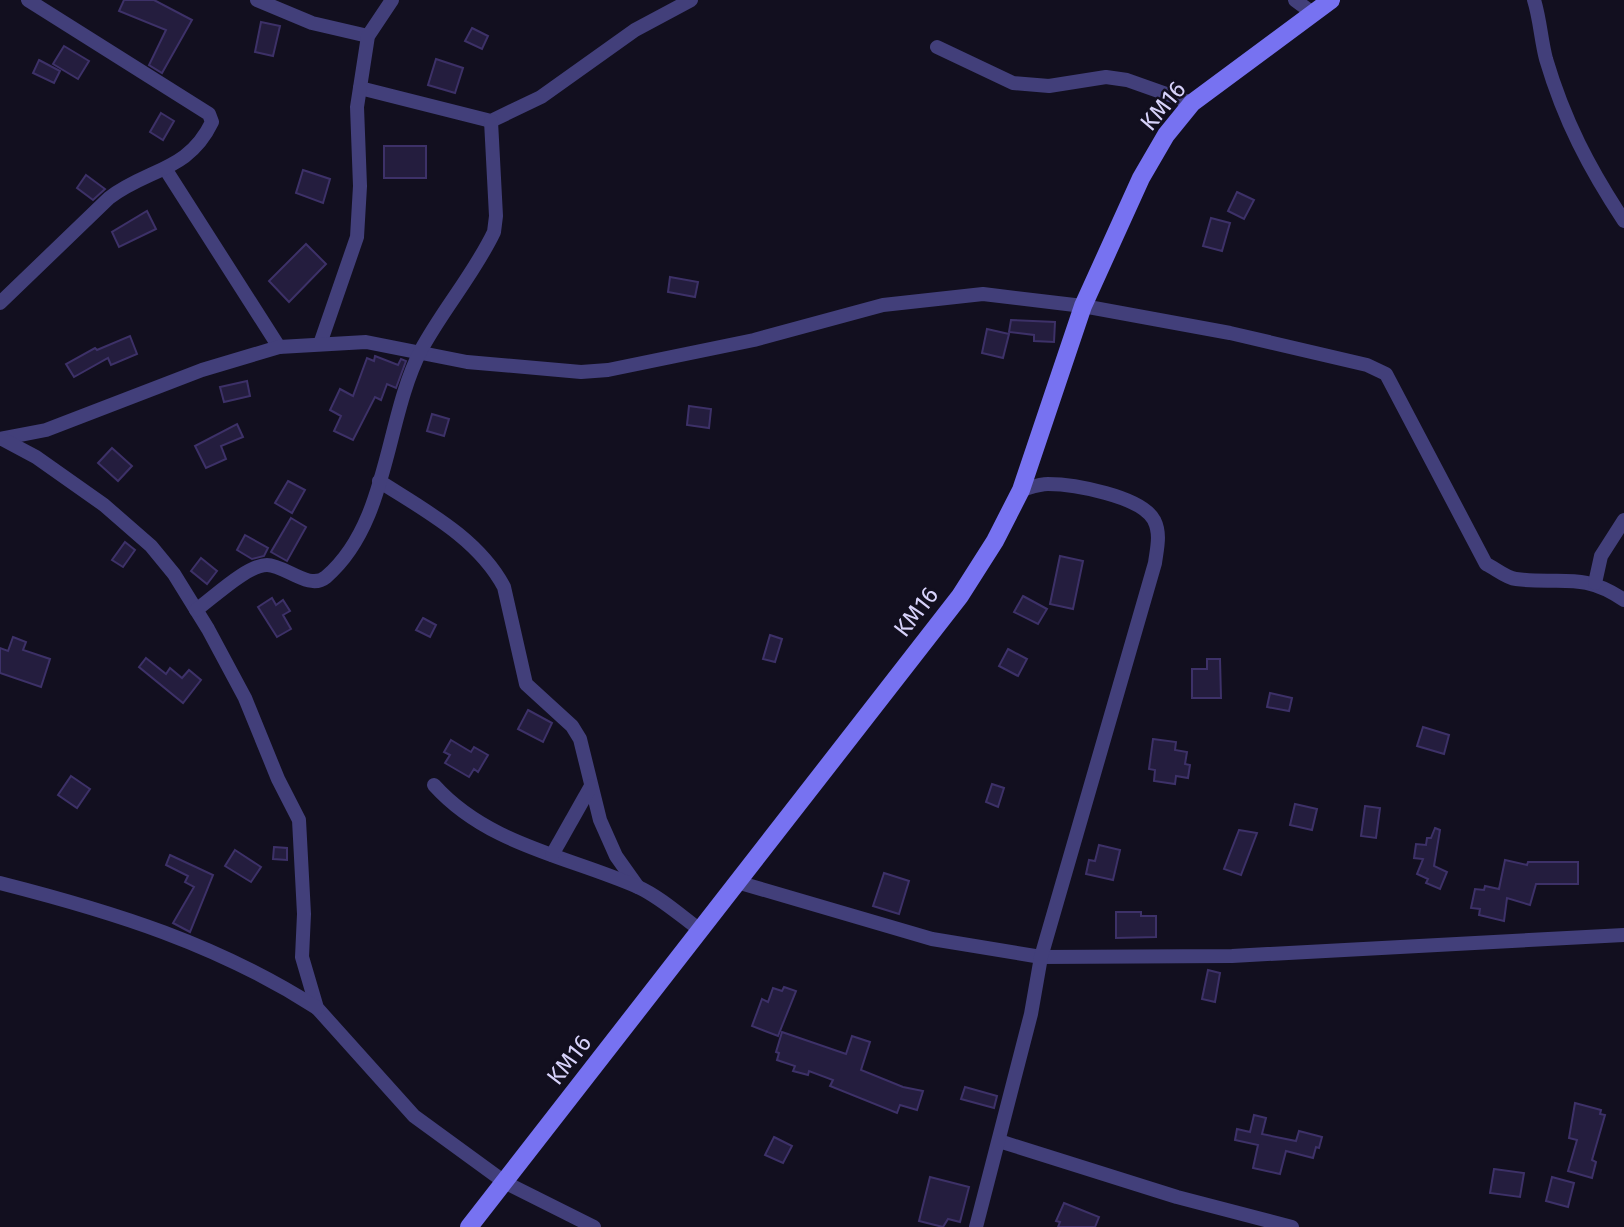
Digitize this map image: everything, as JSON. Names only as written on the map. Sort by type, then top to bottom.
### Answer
[{"type":"street","points":[[0,303],[125,185],[183,161],[209,130],[212,122],[209,114],[27,0]]},
{"type":"street","points":[[257,0],[312,23],[368,36]]},
{"type":"street","points":[[320,344],[357,237],[360,186],[357,107],[368,36],[392,0]]},
{"type":"street","points":[[360,88],[491,121],[541,97],[635,30],[691,0]]},
{"type":"street","points":[[1295,0],[1314,14]]},
{"type":"street","name":"KM16","points":[[469,1227],[506,1183],[960,596],[995,541],[1021,490],[1083,306],[1141,178],[1166,135],[1192,103],[1331,0]]},
{"type":"street","points":[[1534,0],[1546,56],[1569,126],[1590,171],[1624,221]]},
{"type":"street","points":[[937,47],[1013,83],[1049,86],[1106,77],[1127,80],[1192,103]]},
{"type":"street","points":[[196,610],[252,568],[266,565],[279,567],[312,582],[323,580],[357,541],[421,352],[494,232],[496,216],[491,121]]},
{"type":"street","points":[[166,170],[279,347]]},
{"type":"street","points":[[1,439],[46,430],[202,370],[279,347],[366,342],[467,362],[581,372],[608,370],[754,340],[883,305],[932,297],[984,294],[1083,306],[1230,332],[1367,365],[1385,374],[1471,541],[1486,564],[1514,579],[1562,578],[1595,583],[1624,600]]},
{"type":"street","points":[[36,457],[46,430]]},
{"type":"street","points":[[1,439],[36,457],[104,505],[151,546],[174,574],[246,698],[273,767],[299,820],[304,914],[302,957],[317,1008]]},
{"type":"street","points":[[379,481],[451,529],[486,559],[496,572],[504,587],[521,673],[532,692],[554,709],[576,733],[600,820],[616,856],[638,887]]},
{"type":"street","points":[[976,1227],[1031,1014],[1041,957],[1093,786],[1155,563],[1158,537],[1153,518],[1126,499],[1088,489],[1046,484],[1021,490]]},
{"type":"street","points":[[1595,583],[1601,556],[1624,520]]},
{"type":"street","points":[[434,785],[451,803],[513,842],[638,887],[700,930]]},
{"type":"street","points":[[552,855],[591,786]]},
{"type":"street","points":[[737,882],[932,939],[1041,957],[1232,956],[1624,935]]},
{"type":"street","points":[[0,883],[138,921],[250,968],[317,1008],[414,1116],[506,1183],[594,1227]]},
{"type":"street","points":[[999,1142],[1177,1198],[1292,1227]]},
{"type":"building","points":[[124,0],[154,0],[192,20],[162,73],[149,65],[166,30],[119,11]]},
{"type":"building","points":[[261,22],[280,26],[273,56],[255,52]]},
{"type":"building","points":[[472,28],[488,36],[482,49],[465,41]]},
{"type":"building","points":[[64,46],[89,61],[78,79],[53,64]]},
{"type":"building","points":[[436,59],[463,68],[455,93],[428,85]]},
{"type":"building","points":[[39,60],[60,71],[54,83],[33,73]]},
{"type":"building","points":[[161,113],[174,121],[163,140],[150,132]]},
{"type":"building","points":[[384,146],[426,146],[426,178],[384,178]]},
{"type":"building","points":[[303,170],[330,179],[323,203],[296,193]]},
{"type":"building","points":[[86,175],[105,189],[93,200],[77,188]]},
{"type":"building","points":[[1237,192],[1254,200],[1244,219],[1228,211]]},
{"type":"building","points":[[147,211],[156,229],[119,247],[112,232]]},
{"type":"building","points":[[1211,218],[1230,223],[1222,251],[1203,246]]},
{"type":"building","points":[[306,244],[326,264],[289,302],[269,281]]},
{"type":"building","points":[[670,277],[698,282],[695,297],[668,292]]},
{"type":"building","points":[[1011,320],[1055,322],[1054,342],[1034,341],[1034,335],[1009,332]]},
{"type":"building","points":[[987,329],[1009,334],[1003,358],[982,353]]},
{"type":"building","points":[[130,336],[137,354],[111,365],[108,358],[74,377],[66,364],[95,348],[97,350]]},
{"type":"building","points":[[375,356],[398,365],[401,359],[406,361],[396,388],[387,384],[381,400],[375,397],[353,440],[334,431],[341,416],[330,410],[340,389],[353,396],[367,358],[374,361]]},
{"type":"building","points":[[247,381],[250,396],[224,402],[220,387]]},
{"type":"building","points":[[689,406],[711,409],[709,428],[687,425]]},
{"type":"building","points":[[432,414],[449,419],[444,436],[427,431]]},
{"type":"building","points":[[237,424],[243,437],[221,446],[226,459],[206,468],[195,446]]},
{"type":"building","points":[[112,448],[132,466],[118,481],[98,463]]},
{"type":"building","points":[[288,481],[305,490],[292,513],[275,503]]},
{"type":"building","points":[[291,518],[306,527],[287,561],[271,552]]},
{"type":"building","points":[[245,535],[268,548],[264,556],[252,559],[237,550]]},
{"type":"building","points":[[125,542],[135,550],[123,567],[112,560]]},
{"type":"building","points":[[1060,556],[1083,561],[1073,609],[1050,604]]},
{"type":"building","points":[[201,558],[217,571],[207,584],[191,571]]},
{"type":"building","points":[[1023,596],[1047,609],[1038,624],[1014,612]]},
{"type":"building","points":[[272,598],[276,605],[283,600],[290,611],[283,615],[291,629],[277,637],[258,607]]},
{"type":"building","points":[[423,618],[436,625],[430,637],[416,630]]},
{"type":"building","points":[[770,635],[782,639],[775,662],[763,659]]},
{"type":"building","points":[[13,637],[26,642],[23,650],[50,659],[41,687],[0,673],[0,648],[8,651]]},
{"type":"building","points":[[1008,649],[1027,659],[1018,676],[999,666]]},
{"type":"building","points":[[146,658],[166,674],[170,668],[182,678],[189,670],[201,680],[183,703],[139,667]]},
{"type":"building","points":[[1207,659],[1220,659],[1221,698],[1192,698],[1192,669],[1207,669]]},
{"type":"building","points":[[1270,693],[1292,698],[1289,711],[1267,707]]},
{"type":"building","points":[[528,710],[552,723],[543,742],[518,729]]},
{"type":"building","points":[[1423,727],[1449,735],[1444,754],[1417,746]]},
{"type":"building","points":[[1153,739],[1176,742],[1175,750],[1187,752],[1185,764],[1190,765],[1188,778],[1176,776],[1175,784],[1154,781],[1155,770],[1149,769]]},
{"type":"building","points":[[451,740],[471,752],[474,747],[488,755],[478,772],[474,769],[469,777],[445,763],[450,755],[444,752]]},
{"type":"building","points":[[71,776],[90,789],[77,808],[58,795]]},
{"type":"building","points":[[992,784],[1004,788],[998,807],[986,802]]},
{"type":"building","points":[[1295,804],[1317,809],[1312,830],[1290,825]]},
{"type":"building","points":[[1365,806],[1380,808],[1376,838],[1361,836]]},
{"type":"building","points":[[1435,828],[1440,830],[1434,866],[1447,872],[1440,889],[1426,883],[1428,879],[1417,874],[1423,859],[1414,858],[1416,844],[1426,845],[1427,838],[1431,838]]},
{"type":"building","points":[[1239,830],[1257,833],[1241,875],[1224,869]]},
{"type":"building","points":[[1099,845],[1120,850],[1113,880],[1086,874],[1089,860],[1095,861]]},
{"type":"building","points":[[274,847],[287,848],[287,860],[273,859]]},
{"type":"building","points":[[235,850],[261,867],[251,882],[225,866]]},
{"type":"building","points":[[170,855],[213,875],[190,932],[173,923],[194,887],[185,882],[188,876],[166,865]]},
{"type":"building","points":[[1505,860],[1527,865],[1528,862],[1578,862],[1578,884],[1536,884],[1530,905],[1507,898],[1504,921],[1479,915],[1480,909],[1471,908],[1475,889],[1484,890],[1485,886],[1499,889]]},
{"type":"building","points":[[884,873],[909,881],[899,914],[873,906]]},
{"type":"building","points":[[1116,912],[1141,912],[1141,916],[1156,916],[1156,937],[1116,938]]},
{"type":"building","points":[[1208,970],[1220,973],[1215,1002],[1202,999]]},
{"type":"building","points":[[784,987],[796,991],[778,1036],[752,1026],[762,999],[768,1002],[773,988],[782,991]]},
{"type":"building","points":[[782,1032],[846,1054],[852,1036],[870,1042],[861,1070],[903,1087],[923,1091],[917,1110],[900,1105],[897,1113],[830,1086],[833,1080],[809,1071],[808,1075],[793,1071],[795,1066],[777,1060],[779,1053],[776,1052]]},
{"type":"building","points":[[965,1087],[997,1096],[994,1108],[961,1099]]},
{"type":"building","points":[[1575,1103],[1601,1110],[1600,1114],[1605,1115],[1592,1160],[1596,1162],[1592,1178],[1568,1171],[1577,1140],[1569,1138]]},
{"type":"building","points":[[1254,1115],[1266,1118],[1262,1134],[1296,1141],[1299,1131],[1322,1137],[1313,1158],[1286,1151],[1280,1174],[1253,1168],[1258,1145],[1235,1140],[1237,1129],[1250,1132]]},
{"type":"building","points":[[774,1137],[792,1146],[783,1163],[765,1155]]},
{"type":"building","points":[[1494,1169],[1524,1173],[1520,1197],[1490,1193]]},
{"type":"building","points":[[930,1177],[969,1187],[960,1222],[948,1219],[943,1227],[919,1221]]},
{"type":"building","points":[[1552,1177],[1574,1183],[1568,1207],[1546,1201]]},
{"type":"building","points":[[1064,1203],[1099,1217],[1095,1227],[1058,1227],[1060,1222],[1056,1221]]}]
